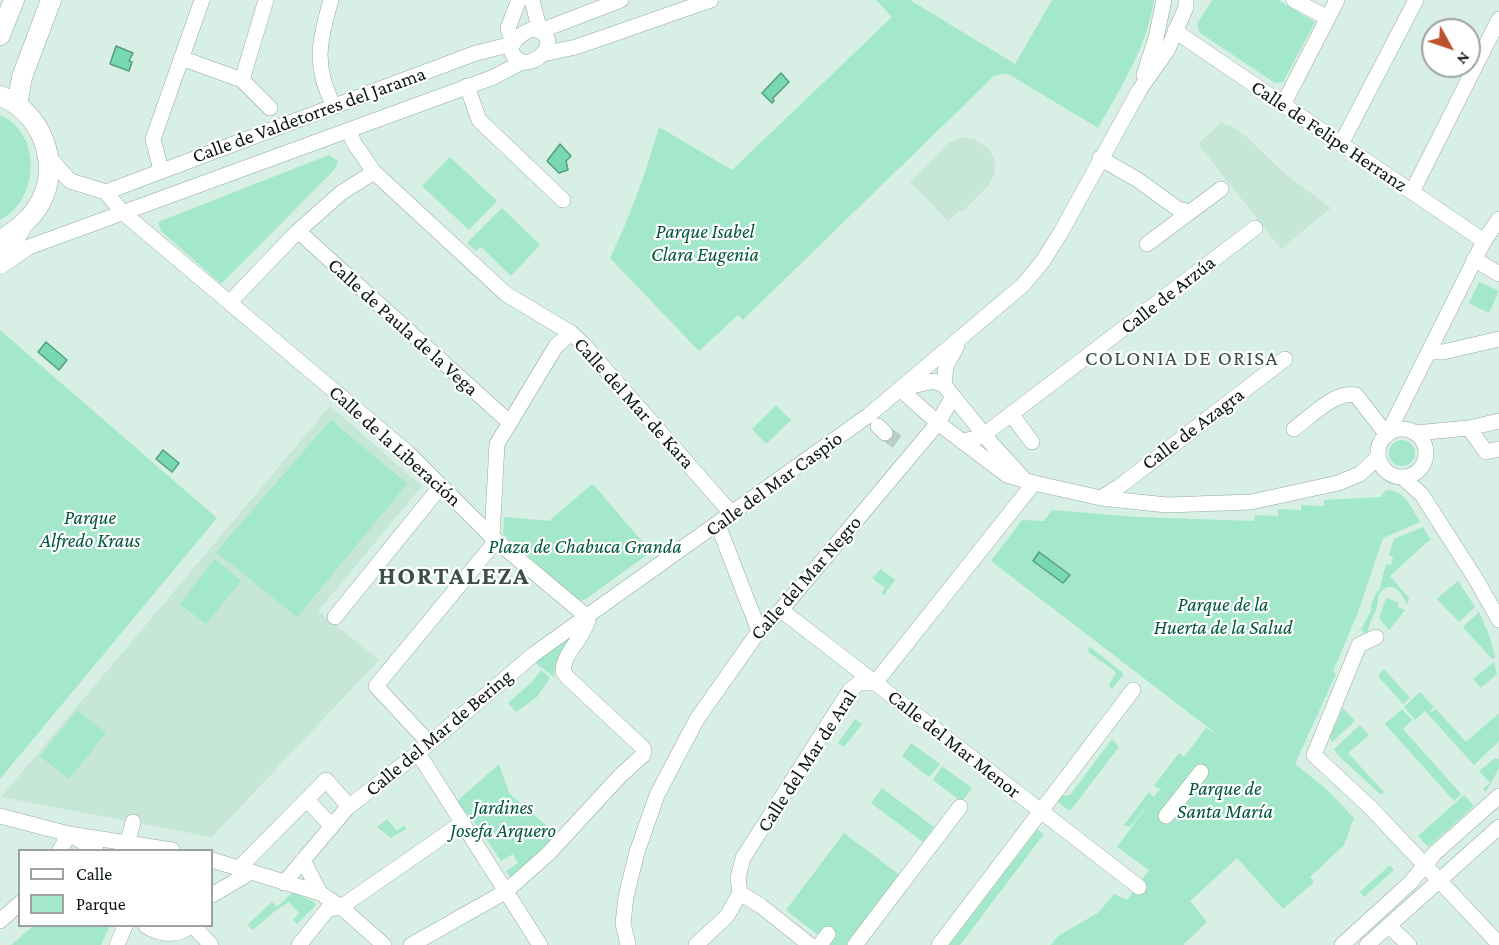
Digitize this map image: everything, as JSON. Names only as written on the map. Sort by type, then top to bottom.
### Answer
[{"type":"main road","points":[[0,35],[14,0]]},
{"type":"main road","points":[[0,262],[14,244],[23,225],[41,202],[48,180],[48,156],[43,136],[32,119],[9,100],[22,77],[51,0]]},
{"type":"street","points":[[161,170],[153,139],[202,0]]},
{"type":"street","points":[[242,80],[266,0]]},
{"type":"street","points":[[331,0],[322,32],[319,67],[327,94],[334,106]]},
{"type":"street","points":[[513,44],[518,35],[533,29],[546,35],[548,42],[543,54],[537,59],[522,62],[516,59],[508,28],[519,0]]},
{"type":"street","points":[[532,0],[540,31]]},
{"type":"street","points":[[540,31],[621,0]]},
{"type":"street","name":"Calle del Mar Caspio","points":[[1140,89],[1156,38],[1164,0]]},
{"type":"street","points":[[1294,0],[1328,18]]},
{"type":"street","points":[[1283,105],[1337,0]]},
{"type":"street","points":[[1341,144],[1416,0]]},
{"type":"street","points":[[543,54],[576,47],[707,1]]},
{"type":"street","name":"Calle del Mar Caspio","points":[[585,615],[718,525],[731,513],[869,415],[1023,285],[1043,261],[1061,232],[1140,89],[1167,51],[1188,2]]},
{"type":"street","points":[[1412,192],[1499,19]]},
{"type":"street","name":"Calle de Felipe Herranz","points":[[1175,31],[1484,241]]},
{"type":"street","name":"Calle de Valdetorres del Jarama","points":[[106,192],[476,53],[513,44]]},
{"type":"street","points":[[181,58],[242,80],[270,108]]},
{"type":"street","name":"Calle de Valdetorres del Jarama","points":[[0,267],[14,244],[122,212],[494,76],[522,62]]},
{"type":"street","points":[[467,86],[479,120],[563,200]]},
{"type":"street","name":"Calle del Mar de Kara","points":[[349,130],[354,142],[375,172],[506,294],[571,333],[583,344],[731,513]]},
{"type":"street","points":[[48,156],[70,181],[106,192],[122,212]]},
{"type":"street","points":[[1100,158],[1138,180],[1178,209],[1190,212]]},
{"type":"street","points":[[230,302],[298,231],[341,193],[375,172]]},
{"type":"street","points":[[1147,244],[1221,189]]},
{"type":"street","name":"Calle de la Liberación","points":[[122,212],[408,453],[494,539],[585,615]]},
{"type":"street","points":[[1387,472],[1378,457],[1381,441],[1406,401],[1474,259],[1499,219]]},
{"type":"street","name":"Calle de Arzúa","points":[[962,441],[985,434],[1012,415],[1255,228]]},
{"type":"street","name":"Calle de Paula de la Vega","points":[[298,231],[509,422]]},
{"type":"street","points":[[1474,259],[1499,274]]},
{"type":"street","points":[[540,945],[462,823],[423,748],[376,686],[494,539],[497,444],[556,346],[571,333]]},
{"type":"street","name":"Calle del Mar Caspio","points":[[948,391],[946,366],[962,338]]},
{"type":"street","points":[[1430,352],[1443,352],[1499,339]]},
{"type":"street","name":"Calle de Azagra","points":[[1101,498],[1120,486],[1285,360]]},
{"type":"street","name":"Calle del Mar Caspio","points":[[900,389],[934,381],[948,391]]},
{"type":"street","points":[[900,389],[938,423],[1007,475],[1101,498],[1167,505],[1251,502],[1338,483],[1360,474],[1378,457]]},
{"type":"street","points":[[948,391],[1029,481]]},
{"type":"street","name":"Calle del Mar Negro","points":[[628,945],[623,922],[626,897],[637,852],[657,795],[697,719],[759,631],[782,610],[938,423],[948,391]]},
{"type":"street","points":[[1294,429],[1339,395],[1349,393],[1356,395],[1387,434]]},
{"type":"street","points":[[1360,474],[1365,476],[1387,472],[1410,474],[1422,466],[1426,451],[1421,438],[1414,432],[1407,420],[1406,401]]},
{"type":"street","points":[[1012,415],[1032,442]]},
{"type":"street","points":[[1387,434],[1405,429],[1414,432],[1469,428],[1499,421]]},
{"type":"street","points":[[1469,428],[1486,452],[1499,449]]},
{"type":"street","points":[[1426,451],[1469,428]]},
{"type":"street","points":[[1410,474],[1499,620]]},
{"type":"street","name":"Calle del Mar de Aral","points":[[696,945],[728,916],[740,893],[738,878],[743,858],[850,690],[859,683],[875,682],[1029,481]]},
{"type":"street","points":[[335,617],[441,486]]},
{"type":"street","points":[[472,518],[486,512],[494,503]]},
{"type":"street","points":[[718,525],[759,631]]},
{"type":"street","name":"Calle del Mar Menor","points":[[782,610],[1138,887]]},
{"type":"street","points":[[411,945],[505,892],[549,853],[620,776],[640,758],[644,750],[565,674],[563,668],[566,659],[587,625],[588,620],[585,615]]},
{"type":"street","name":"Calle del Mar de Bering","points":[[284,883],[347,808],[423,748],[534,654],[585,615]]},
{"type":"street","points":[[1376,637],[1359,645],[1314,755],[1370,807],[1499,943]]},
{"type":"street","name":"Calle del Mar Menor","points":[[939,945],[1133,690]]},
{"type":"street","points":[[1166,816],[1201,772]]},
{"type":"street","points":[[213,894],[245,870],[327,780],[347,804]]},
{"type":"street","points":[[1342,945],[1411,882],[1435,853],[1499,796]]},
{"type":"street","points":[[303,804],[328,822]]},
{"type":"street","points":[[855,945],[960,807]]},
{"type":"street","points":[[0,816],[69,834],[155,848]]},
{"type":"street","points":[[128,842],[133,822]]},
{"type":"street","points":[[299,945],[328,909],[341,907],[462,823]]},
{"type":"street","points":[[1367,945],[1499,827]]},
{"type":"street","points":[[61,849],[69,834]]},
{"type":"street","points":[[69,834],[94,849]]},
{"type":"street","points":[[213,860],[320,893],[341,907],[384,945]]},
{"type":"street","points":[[303,860],[320,893]]},
{"type":"street","points":[[740,893],[761,906],[810,945]]},
{"type":"street","points":[[0,921],[18,905]]},
{"type":"street","points":[[1389,926],[1409,945]]},
{"type":"street","points":[[117,945],[125,927]]},
{"type":"street","points":[[149,927],[169,934],[178,933],[189,927]]},
{"type":"street","points":[[192,927],[211,945]]},
{"type":"street","points":[[157,945],[169,934]]},
{"type":"shaded area","points":[[116,46],[133,53],[129,61],[132,62],[129,71],[110,64]]},
{"type":"shaded area","points":[[781,73],[789,82],[773,98],[772,103],[762,93]]},
{"type":"shaded area","points":[[1221,123],[1231,126],[1246,136],[1285,174],[1331,208],[1281,249],[1198,144]]},
{"type":"shaded area","points":[[962,137],[976,140],[989,149],[995,161],[994,175],[989,185],[962,212],[960,210],[948,221],[910,182],[947,144]]},
{"type":"shaded area","points":[[560,144],[571,156],[566,161],[568,170],[559,173],[547,161]]},
{"type":"shaded area","points":[[46,342],[67,360],[59,370],[38,352]]},
{"type":"shaded area","points":[[330,406],[422,486],[318,611],[379,660],[212,837],[1,797]]},
{"type":"shaded area","points":[[163,450],[179,463],[172,472],[156,459]]},
{"type":"shaded area","points":[[1039,552],[1070,575],[1063,583],[1033,561]]},
{"type":"green space","name":"Parque Isabel Clara Eugenia","points":[[876,0],[910,0],[1015,64],[1052,0],[1154,0],[1146,34],[1139,50],[1098,128],[1010,75],[994,76],[743,320],[738,315],[699,351],[610,258],[638,193],[659,127],[732,170],[892,17]]},
{"type":"green space","points":[[1212,0],[1278,0],[1315,22],[1283,82],[1275,83],[1200,33],[1197,24]]},
{"type":"green space","points":[[0,115],[14,124],[23,136],[29,151],[31,167],[29,183],[23,198],[0,220]]},
{"type":"green space","points":[[329,155],[338,161],[335,169],[221,284],[161,231],[158,222]]},
{"type":"green space","points":[[450,157],[497,201],[469,230],[422,186]]},
{"type":"green space","points":[[502,208],[540,245],[511,276],[481,247],[476,251],[467,243]]},
{"type":"green space","points":[[1479,282],[1499,291],[1489,313],[1469,303]]},
{"type":"green space","name":"Parque Alfredo Kraus","points":[[0,330],[217,518],[0,779]]},
{"type":"green space","points":[[776,405],[791,420],[766,444],[752,429]]},
{"type":"green space","points":[[331,420],[407,484],[297,617],[216,552]]},
{"type":"green space","points":[[1402,440],[1411,444],[1415,453],[1411,462],[1402,466],[1393,462],[1389,453],[1393,444]]},
{"type":"green space","name":"Plaza de Chabuca Granda","points":[[591,485],[594,485],[651,552],[586,599],[579,601],[503,534],[504,517],[549,521]]},
{"type":"green space","name":"Parque de la Huerta de la Salud","points":[[1387,490],[1399,493],[1411,506],[1420,522],[1383,538],[1357,615],[1333,671],[1336,674],[1295,764],[1325,788],[1354,818],[1344,845],[1310,877],[1314,882],[1283,909],[1237,858],[1190,901],[1207,922],[1183,945],[1051,945],[1058,936],[1098,913],[1114,894],[1127,900],[1149,870],[1117,847],[1153,798],[1130,827],[1124,825],[1149,792],[1154,797],[1160,789],[1154,786],[1179,753],[1184,757],[1206,728],[1218,735],[991,561],[1022,520],[1044,521],[1052,510],[1138,517],[1254,521],[1255,515],[1278,516],[1278,509],[1301,510],[1301,505],[1324,506],[1324,500],[1381,497]]},
{"type":"green space","points":[[1423,527],[1431,540],[1390,576],[1409,598],[1407,605],[1397,590],[1385,588],[1379,596],[1366,637],[1361,630],[1372,609],[1370,608],[1377,591],[1379,591],[1386,564],[1391,565],[1393,557],[1389,555],[1394,539]]},
{"type":"green space","points":[[215,559],[241,581],[206,624],[180,604]]},
{"type":"green space","points":[[881,569],[895,580],[884,595],[881,593],[885,588],[872,578]]},
{"type":"green space","points":[[1458,581],[1475,607],[1459,622],[1437,599]]},
{"type":"green space","points":[[1386,598],[1398,602],[1398,607],[1405,610],[1389,630],[1379,618]]},
{"type":"green space","points":[[1479,612],[1490,637],[1495,657],[1492,659],[1463,627]]},
{"type":"green space","points":[[568,638],[570,639],[555,665],[554,677],[534,662]]},
{"type":"green space","points":[[1090,647],[1122,672],[1123,675],[1112,689],[1109,686],[1116,672],[1087,651]]},
{"type":"green space","points":[[1494,662],[1497,674],[1481,688],[1473,679]]},
{"type":"green space","points":[[1384,669],[1410,698],[1403,704],[1378,676]]},
{"type":"green space","points":[[541,670],[550,678],[537,697],[516,712],[508,703],[532,682]]},
{"type":"green space","points":[[1420,692],[1434,707],[1430,711],[1436,709],[1466,742],[1499,713],[1499,741],[1474,765],[1425,711],[1415,720],[1404,707]]},
{"type":"green space","points":[[1343,708],[1355,721],[1332,742],[1330,736]]},
{"type":"green space","points":[[1402,709],[1412,720],[1403,729],[1461,794],[1454,801],[1385,724]]},
{"type":"green space","points":[[77,710],[106,733],[69,779],[40,756]]},
{"type":"green space","points":[[855,719],[862,724],[844,747],[838,743]]},
{"type":"green space","points":[[1360,725],[1369,735],[1348,753],[1384,792],[1381,795],[1334,749]]},
{"type":"green space","points":[[1112,739],[1119,747],[1070,811],[1053,799],[1059,793],[1062,796],[1070,795]]},
{"type":"green space","points":[[911,743],[940,764],[929,777],[902,756]]},
{"type":"green space","points":[[1495,758],[1499,759],[1499,768],[1486,792],[1483,789],[1490,783],[1479,771]]},
{"type":"green space","name":"Jardines Josefa Arquero","points":[[499,764],[509,793],[556,834],[533,859],[511,877],[506,871],[518,863],[513,854],[501,861],[476,824],[456,802]]},
{"type":"green space","points":[[942,766],[972,788],[963,800],[958,799],[933,780]]},
{"type":"green space","points":[[882,788],[934,827],[923,842],[871,803]]},
{"type":"green space","points":[[1464,795],[1474,806],[1428,847],[1418,836]]},
{"type":"green space","points":[[387,819],[397,831],[404,825],[406,829],[391,838],[377,827]]},
{"type":"green space","points":[[1037,830],[1044,834],[960,945],[949,945]]},
{"type":"green space","points":[[844,833],[901,876],[849,945],[831,945],[786,910]]},
{"type":"green space","points":[[1390,865],[1394,870],[1364,897],[1360,892]]},
{"type":"green space","points":[[293,892],[316,905],[297,924],[293,920],[299,913],[289,902],[253,930],[247,925],[272,902],[277,907]]},
{"type":"green space","points":[[32,927],[110,927],[101,945],[11,945]]},
{"type":"tunnel","points":[[885,433],[899,443]]},
{"type":"district","name":"COLONIA DE ORISA","points":[[1182,359]]},
{"type":"district","name":"HORTALEZA","points":[[454,576]]},
{"type":"park label","name":"Parque de Santa María","points":[[1225,800]]}]
